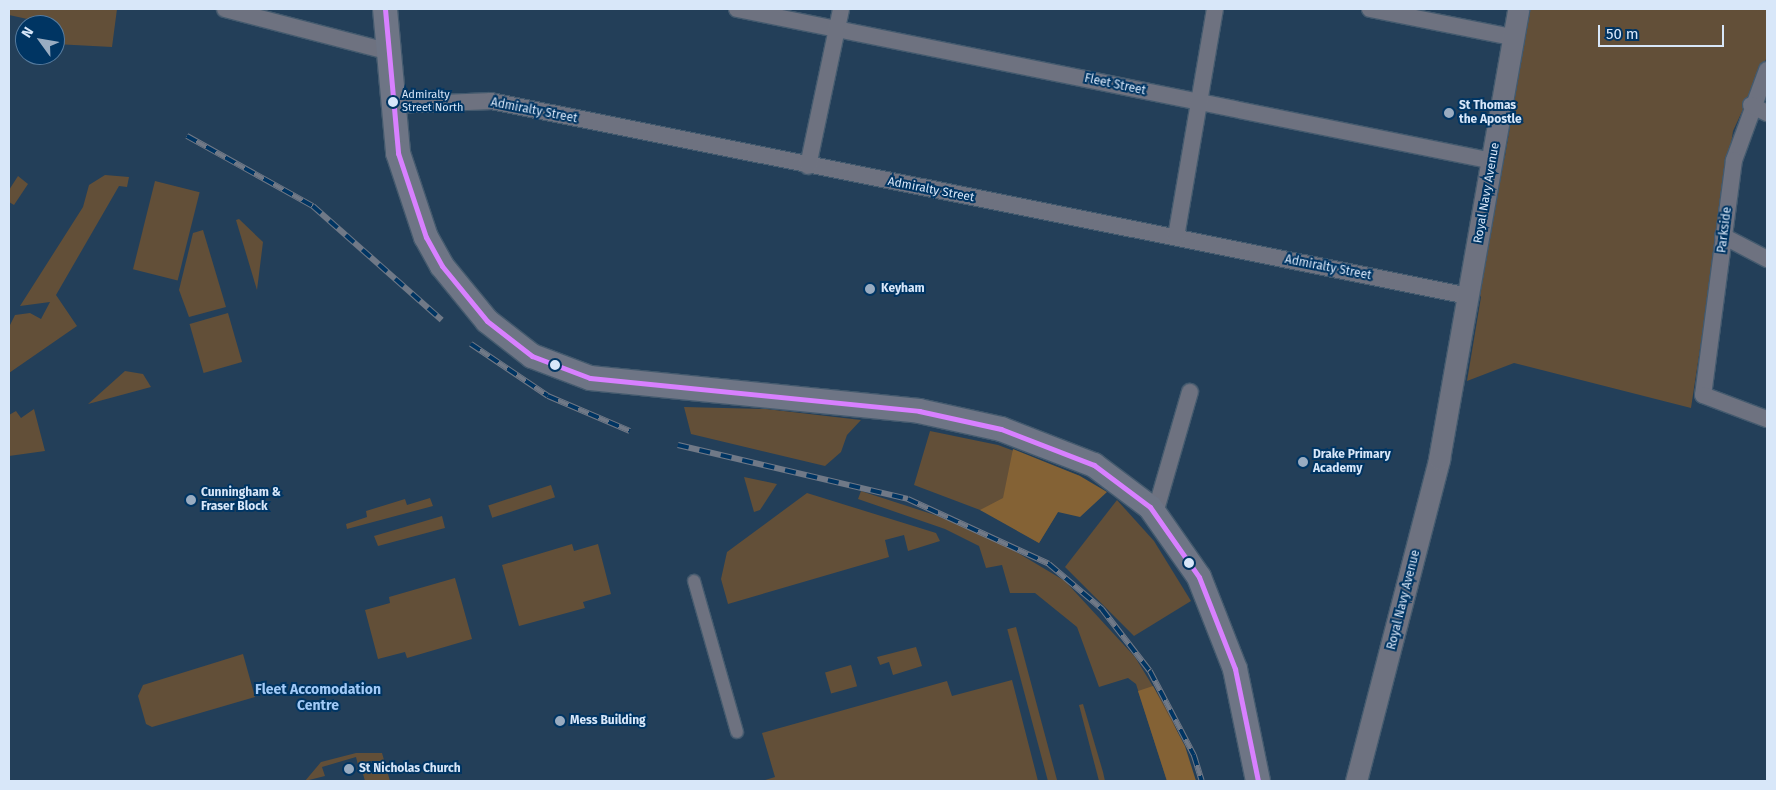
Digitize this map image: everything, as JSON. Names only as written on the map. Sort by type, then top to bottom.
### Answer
[{"type":"main road","points":[[385,9],[386,51],[398,153],[426,237],[442,266],[487,320],[532,356],[568,373],[638,386],[845,402],[1001,429],[1094,465],[1155,513],[1178,541],[1218,618],[1235,669],[1258,781]]},
{"type":"street","points":[[225,9],[386,51]]},
{"type":"street","name":"Fleet Street","points":[[737,9],[1493,161]]},
{"type":"street","points":[[808,166],[841,9]]},
{"type":"street","points":[[1176,237],[1215,9]]},
{"type":"street","points":[[1370,9],[1512,37]]},
{"type":"street","name":"Royal Navy Avenue","points":[[1356,781],[1428,508],[1442,444],[1493,161],[1518,9]]},
{"type":"street","name":"Parkside","points":[[1767,70],[1751,105],[1734,160],[1703,395],[1767,420]]},
{"type":"street","name":"Admiralty Street","points":[[391,105],[492,101],[808,166],[1469,296]]},
{"type":"street","points":[[1751,105],[1767,113]]},
{"type":"street","points":[[1724,236],[1767,259]]},
{"type":"street","points":[[1155,513],[1190,392]]},
{"type":"street","points":[[694,581],[737,732]]},
{"type":"shaded area","points":[[9,9],[117,9],[112,47],[65,45],[65,15],[9,15]]},
{"type":"shaded area","points":[[1530,9],[1767,9],[1767,57],[1733,131],[1691,408],[1514,363],[1467,381],[1481,297],[1475,289],[1494,165],[1503,164],[1505,156]]},
{"type":"shaded area","points":[[105,175],[129,177],[127,187],[119,186],[56,295],[77,326],[9,373],[9,327],[15,315],[30,313],[41,319],[50,302],[20,306],[83,207],[89,185]]},
{"type":"shaded area","points":[[18,176],[28,184],[14,205],[9,202],[9,190]]},
{"type":"shaded area","points":[[155,181],[200,192],[178,280],[133,269]]},
{"type":"shaded area","points":[[239,219],[263,242],[257,290],[236,220]]},
{"type":"shaded area","points":[[203,230],[226,307],[189,317],[179,290],[193,233]]},
{"type":"shaded area","points":[[228,313],[242,362],[204,373],[190,324]]},
{"type":"shaded area","points":[[125,371],[143,374],[151,387],[88,404]]},
{"type":"shaded area","points":[[684,407],[766,409],[861,420],[847,435],[841,452],[825,466],[691,434]]},
{"type":"shaded area","points":[[34,409],[45,451],[9,456],[9,415],[16,411],[21,418]]},
{"type":"shaded area","points":[[930,431],[998,445],[1080,476],[1039,543],[988,513],[914,485]]},
{"type":"shaded area","points":[[1013,449],[1080,476],[1107,492],[1080,517],[1058,512],[1039,543],[980,510],[1003,498]]},
{"type":"shaded area","points":[[744,477],[777,484],[760,510],[754,512]]},
{"type":"shaded area","points":[[551,485],[555,497],[492,518],[488,505]]},
{"type":"shaded area","points":[[861,491],[941,517],[1008,547],[1065,581],[1135,657],[1171,716],[1196,781],[1167,781],[1136,684],[1128,678],[1099,687],[1077,627],[1035,593],[1010,593],[1002,565],[986,568],[979,546],[945,529],[858,499]]},
{"type":"shaded area","points":[[807,493],[936,533],[940,541],[908,551],[904,535],[885,540],[889,557],[728,604],[721,579],[727,552]]},
{"type":"shaded area","points":[[430,498],[433,506],[347,529],[346,524],[367,517],[366,511],[405,499],[407,505]]},
{"type":"shaded area","points":[[1117,500],[1154,541],[1191,601],[1134,636],[1065,567]]},
{"type":"shaded area","points":[[442,516],[445,528],[378,546],[374,536]]},
{"type":"shaded area","points":[[572,544],[574,551],[598,544],[611,594],[583,602],[585,608],[519,626],[502,565]]},
{"type":"shaded area","points":[[455,578],[472,639],[407,658],[405,652],[378,659],[365,610],[390,603],[389,597]]},
{"type":"shaded area","points":[[1016,627],[1057,781],[1048,781],[1007,629]]},
{"type":"shaded area","points":[[916,647],[922,666],[893,675],[889,662],[880,665],[877,657]]},
{"type":"shaded area","points":[[243,654],[255,697],[152,727],[146,724],[138,696],[143,685]]},
{"type":"shaded area","points":[[851,665],[857,686],[831,694],[825,672]]},
{"type":"shaded area","points":[[1012,680],[1038,781],[762,781],[775,777],[762,733],[947,681],[952,696]]},
{"type":"shaded area","points":[[1153,686],[1185,746],[1196,781],[1167,781],[1138,691]]},
{"type":"shaded area","points":[[1083,704],[1105,781],[1099,781],[1079,705]]},
{"type":"shaded area","points":[[356,753],[382,753],[390,781],[365,781],[363,774],[375,770],[372,761],[358,765],[356,757],[322,767],[325,776],[305,781],[321,762]]},
{"type":"railway","points":[[187,136],[313,206],[442,320]]},
{"type":"railway","points":[[471,344],[548,396],[630,431]]},
{"type":"railway","points":[[678,445],[908,499],[1049,564],[1102,609],[1150,671],[1194,755],[1202,781]]},
{"type":"transit line","points":[[385,9],[398,153],[426,237],[442,266],[487,321],[532,356],[590,378],[919,411],[1001,429],[1094,465],[1150,507],[1199,577],[1235,669],[1258,781]]},
{"type":"place","name":"Admiralty Street North","points":[[393,102]]},
{"type":"place","name":"St Thomas the Apostle","points":[[1449,113]]},
{"type":"place","name":"Keyham","points":[[870,289]]},
{"type":"place","name":"Drake Primary Academy","points":[[1303,462]]},
{"type":"place","name":"Cunningham & Fraser Block","points":[[191,500]]},
{"type":"place","name":"Mess Building","points":[[560,721]]},
{"type":"place","name":"St Nicholas Church","points":[[349,769]]},
{"type":"district","name":"Fleet Accomodation Centre","points":[[318,698]]}]
